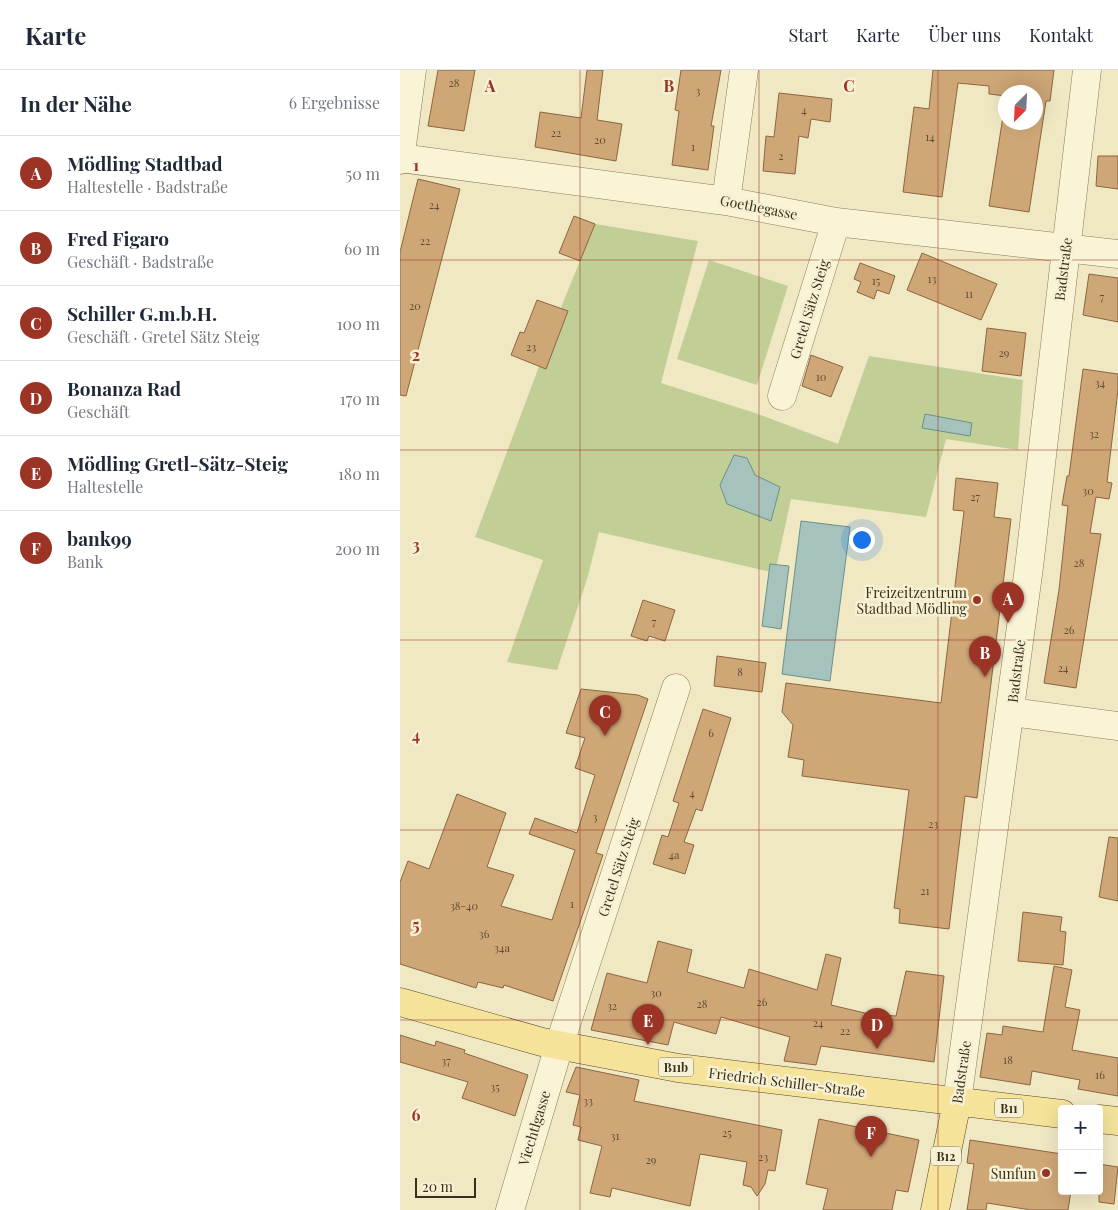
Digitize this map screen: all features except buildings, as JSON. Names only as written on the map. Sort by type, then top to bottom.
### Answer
[{"type":"main road","name":"Friedrich Schiller-Straße","points":[[400,1002],[559,1046],[734,1076],[1058,1114]]},
{"type":"main road","name":"Badstraße","points":[[935,1210],[957,1102]]},
{"type":"main road","points":[[1103,1119],[1118,1121]]},
{"type":"street","points":[[400,159],[412,70]]},
{"type":"street","points":[[726,200],[744,70]]},
{"type":"street","name":"Badstraße","points":[[957,1102],[1011,712],[1086,70]]},
{"type":"street","name":"Goethegasse","points":[[400,159],[726,200],[836,222],[1118,254]]},
{"type":"street","name":"Gretel Sätz Steig","points":[[782,396],[836,222]]},
{"type":"street","name":"Gretel Sätz Steig","points":[[559,1046],[676,688]]},
{"type":"street","points":[[1011,712],[1118,726]]},
{"type":"street","name":"Viechtlgasse","points":[[510,1210],[559,1046]]},
{"type":"green space","points":[[595,224],[698,241],[661,383],[755,413],[838,444],[869,356],[1023,380],[1018,450],[946,439],[926,517],[791,499],[775,573],[599,532],[588,576],[557,670],[507,662],[543,560],[475,537],[564,300]]},
{"type":"green space","points":[[709,260],[788,286],[757,385],[677,359]]},
{"type":"water","points":[[925,414],[972,423],[970,436],[922,428]]},
{"type":"water","points":[[734,455],[747,458],[755,475],[780,487],[771,521],[727,504],[720,485]]},
{"type":"water","points":[[801,521],[850,527],[830,681],[782,674]]},
{"type":"water","points":[[770,564],[789,566],[781,629],[762,626]]},
{"type":"place","name":"Freizeitzentrum Stadtbad Mödling","points":[[977,600]]},
{"type":"place","name":"Mödling Stadtbad","points":[[1008,623]]},
{"type":"place","name":"Fred Figaro","points":[[985,677]]},
{"type":"place","name":"Schiller G.m.b.H.","points":[[605,736]]},
{"type":"place","name":"Mödling Gretl-Sätz-Steig","points":[[648,1045]]},
{"type":"place","name":"Bonanza Rad","points":[[877,1049]]},
{"type":"place","name":"bank99","points":[[871,1157]]},
{"type":"place","name":"Sunfun","points":[[1046,1173]]}]
